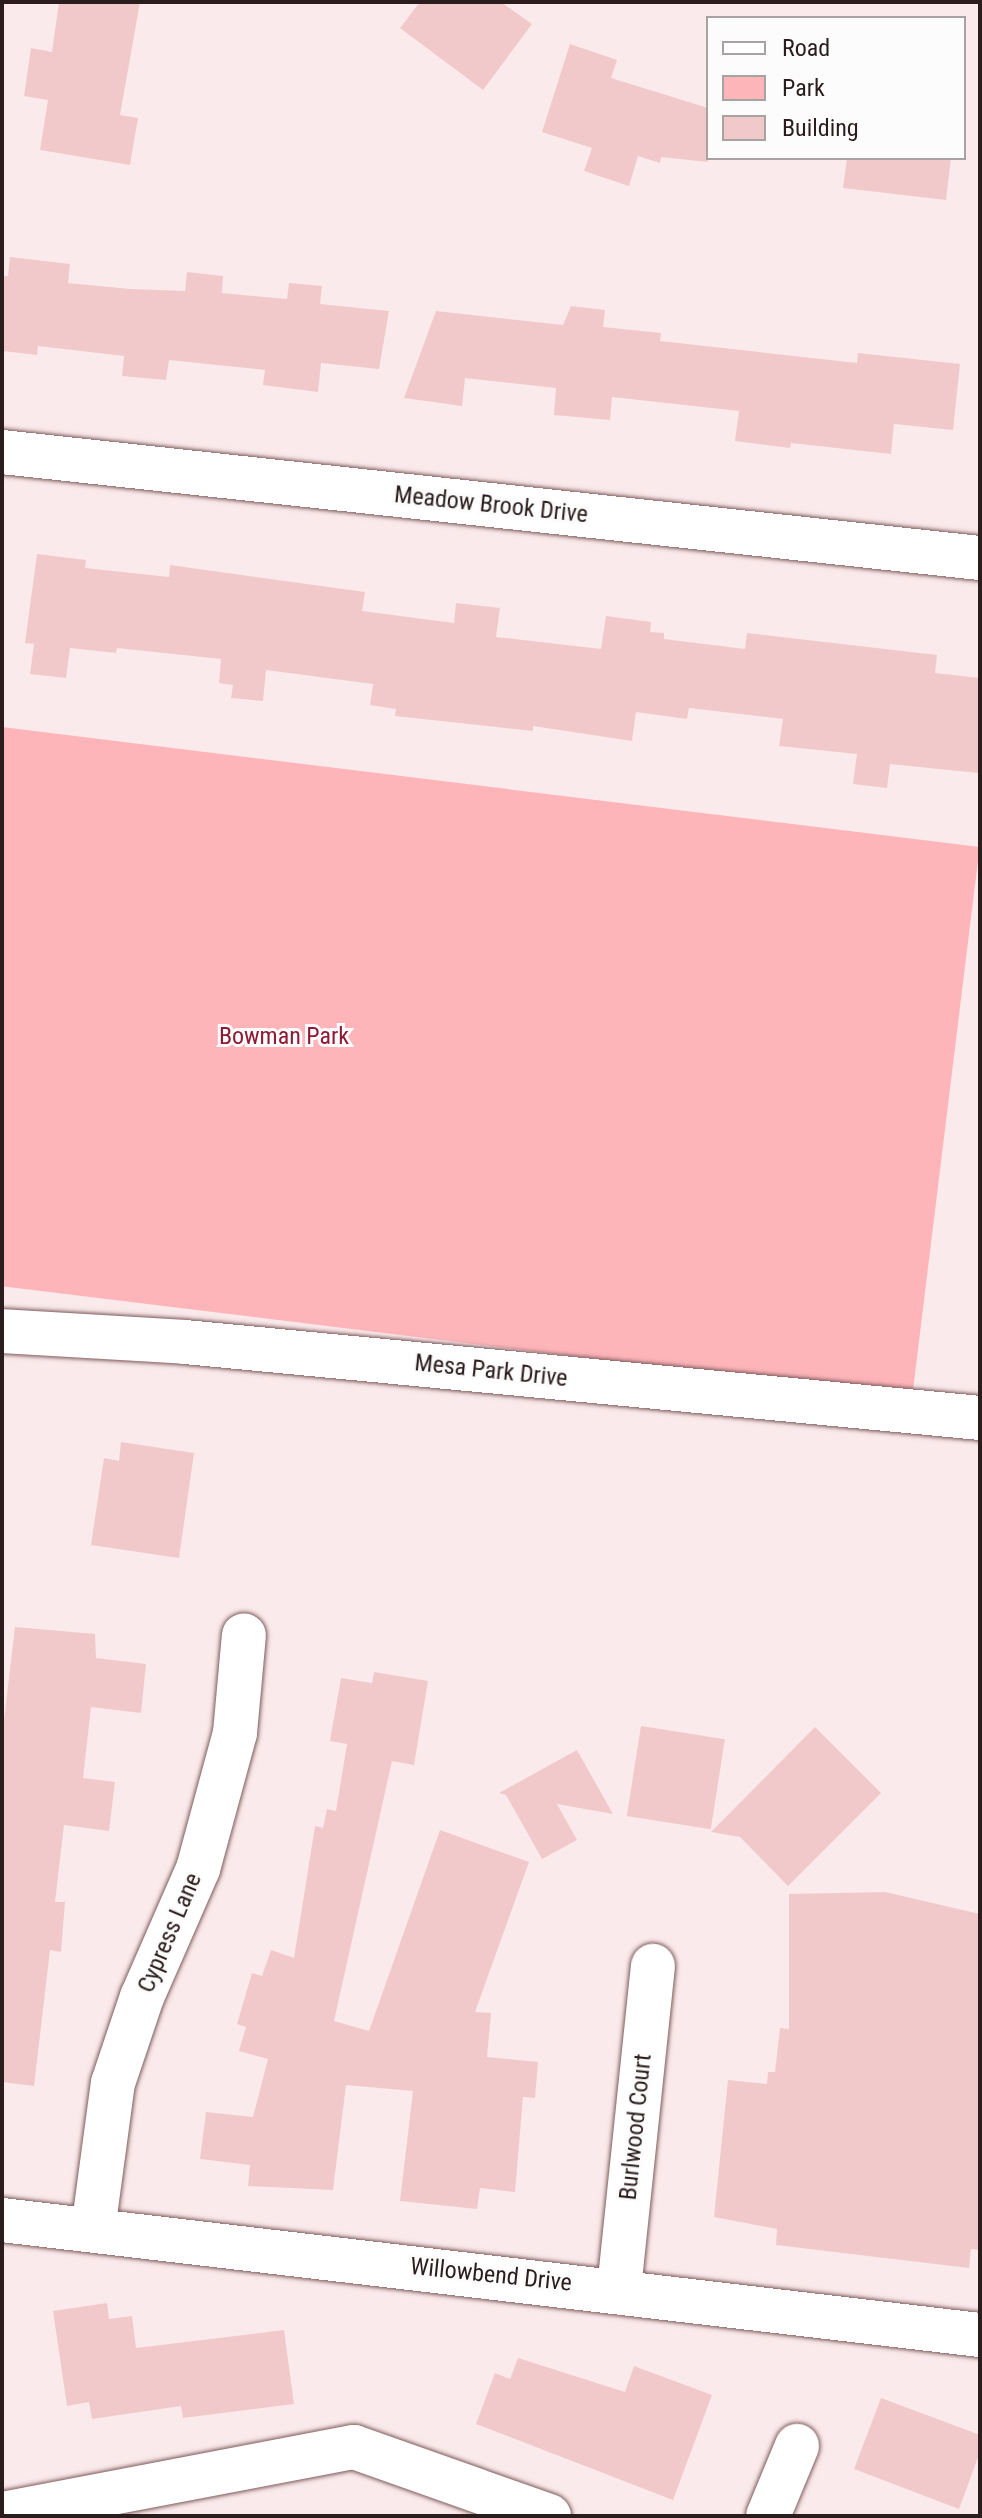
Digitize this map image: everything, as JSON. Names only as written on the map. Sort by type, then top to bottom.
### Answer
[{"type":"street","name":"Meadow Brook Drive","points":[[2,452],[980,558]]},
{"type":"street","name":"Mesa Park Drive","points":[[2,1331],[201,1343],[980,1418]]},
{"type":"street","name":"Cypress Lane","points":[[93,2230],[113,2083],[142,1997],[198,1869],[235,1733],[244,1635]]},
{"type":"street","name":"Burlwood Court","points":[[619,2289],[653,1966]]},
{"type":"street","name":"Willowbend Drive","points":[[2,2220],[619,2289],[980,2335]]},
{"type":"street","points":[[768,2516],[797,2446]]},
{"type":"street","points":[[2,2514],[354,2447],[549,2516]]},
{"type":"green space","name":"Bowman Park","points":[[2,727],[980,847],[912,1398],[2,1286]]},
{"type":"building","points":[[59,2],[140,2],[120,115],[138,118],[130,165],[40,150],[48,100],[24,96],[31,48],[52,52]]},
{"type":"building","points":[[420,2],[501,2],[532,24],[483,90],[400,28]]},
{"type":"building","points":[[570,44],[617,60],[611,78],[706,107],[708,162],[661,157],[660,163],[638,156],[629,186],[584,171],[592,148],[542,132]]},
{"type":"building","points":[[847,160],[951,160],[946,200],[843,188]]},
{"type":"building","points":[[10,257],[70,264],[68,283],[130,289],[185,291],[187,272],[223,276],[222,293],[287,299],[289,283],[322,286],[320,304],[389,311],[379,369],[321,363],[318,392],[263,385],[265,370],[169,360],[166,380],[122,376],[124,356],[38,346],[37,355],[2,351],[2,276],[8,276]]},
{"type":"building","points":[[571,306],[605,310],[603,327],[661,333],[660,341],[857,363],[858,353],[960,364],[953,430],[894,424],[891,454],[791,443],[790,448],[735,441],[739,411],[612,397],[610,420],[554,415],[556,388],[465,378],[462,406],[404,398],[436,311],[563,325]]},
{"type":"building","points":[[37,554],[86,560],[85,568],[169,577],[170,565],[365,592],[362,611],[454,623],[456,603],[500,608],[496,637],[601,649],[606,616],[651,622],[650,632],[664,633],[664,639],[745,649],[747,633],[937,655],[935,673],[980,678],[978,773],[890,764],[887,788],[853,784],[857,754],[779,746],[783,719],[689,708],[687,719],[636,712],[632,741],[533,726],[533,731],[395,716],[396,709],[370,705],[373,684],[266,670],[263,701],[231,698],[233,685],[219,683],[221,659],[117,648],[116,653],[70,648],[66,678],[30,674],[34,644],[25,643]]},
{"type":"building","points":[[121,1442],[194,1453],[179,1558],[91,1545],[104,1458],[119,1461]]},
{"type":"building","points":[[15,1627],[95,1634],[96,1658],[146,1664],[141,1713],[91,1707],[83,1778],[115,1782],[109,1831],[64,1825],[55,1902],[65,1902],[61,1952],[50,1950],[34,2086],[2,2082],[2,1737]]},
{"type":"building","points":[[374,1672],[428,1681],[414,1765],[392,1761],[334,2021],[369,2031],[440,1830],[529,1862],[475,2012],[491,2013],[487,2057],[538,2062],[535,2098],[523,2097],[515,2192],[480,2188],[477,2209],[400,2201],[413,2091],[346,2085],[333,2190],[248,2186],[250,2165],[200,2159],[206,2112],[253,2117],[268,2059],[239,2051],[246,2027],[237,2024],[252,1973],[262,1976],[271,1950],[294,1958],[315,1826],[323,1828],[327,1809],[336,1811],[347,1744],[330,1741],[341,1678],[372,1683]]},
{"type":"building","points":[[641,1726],[725,1739],[711,1829],[627,1816]]},
{"type":"building","points":[[815,1727],[881,1793],[788,1886],[740,1837],[711,1832]]},
{"type":"building","points":[[577,1750],[613,1814],[557,1804],[577,1840],[542,1859],[506,1795],[499,1793]]},
{"type":"building","points":[[885,1892],[980,1914],[980,2250],[971,2249],[969,2268],[776,2245],[777,2229],[714,2217],[728,2080],[767,2084],[768,2072],[775,2072],[780,2028],[789,2029],[789,1894]]},
{"type":"building","points":[[107,2303],[109,2319],[132,2316],[136,2348],[284,2330],[294,2404],[183,2418],[181,2406],[92,2419],[89,2402],[67,2406],[53,2311]]},
{"type":"building","points":[[518,2358],[625,2392],[634,2366],[712,2395],[673,2500],[476,2424],[495,2373],[510,2379]]},
{"type":"building","points":[[881,2398],[980,2435],[980,2452],[959,2509],[854,2469]]}]
